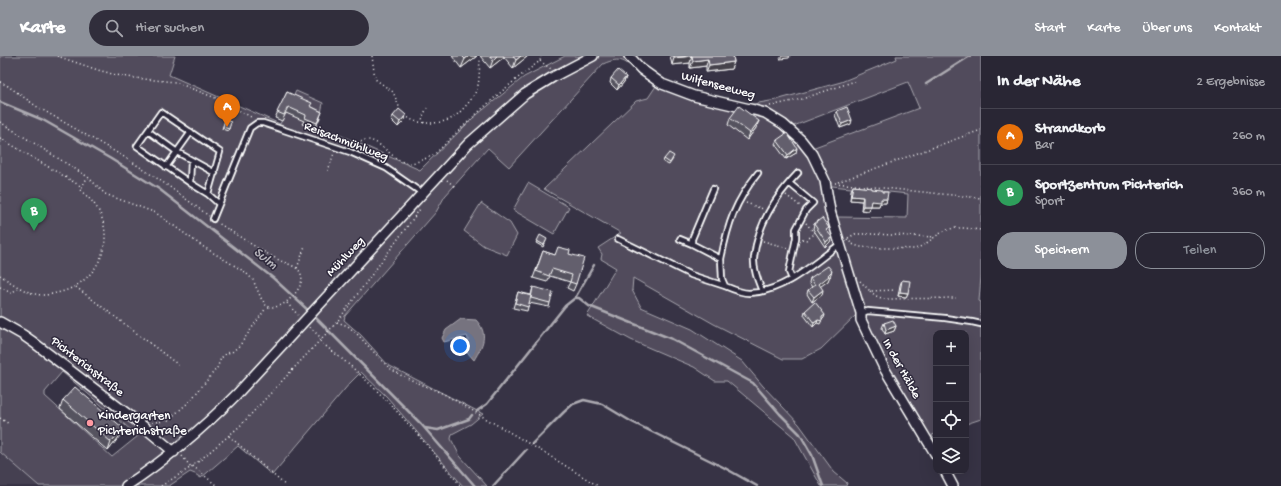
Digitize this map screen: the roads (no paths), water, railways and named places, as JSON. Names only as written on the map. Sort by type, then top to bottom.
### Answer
[{"type":"street","name":"Mühlweg","points":[[126,486],[176,451],[236,395],[468,144],[525,94],[558,74],[593,56]]},
{"type":"street","name":"Wilfenseeweg","points":[[629,56],[640,69],[662,84],[694,96],[765,113],[783,124],[801,140],[812,154],[825,181]]},
{"type":"street","name":"In der Hälde","points":[[825,181],[830,212],[843,242],[849,273],[861,313],[861,320],[884,368],[933,450]]},
{"type":"street","name":"Pichterichstraße","points":[[0,322],[28,338],[176,451]]},
{"type":"street","points":[[947,474],[953,486]]},
{"type":"lane","points":[[208,194],[220,152],[161,112],[137,146],[208,194],[219,204],[213,219]]},
{"type":"lane","name":"Reisachmühlweg","points":[[219,204],[250,128],[257,123],[263,123],[350,152],[386,168],[422,193]]},
{"type":"lane","points":[[148,131],[176,152],[214,173]]},
{"type":"lane","points":[[166,167],[191,132]]},
{"type":"lane","points":[[190,183],[191,160]]},
{"type":"lane","points":[[725,286],[722,279],[721,259],[728,224],[740,200],[758,173]]},
{"type":"lane","points":[[762,291],[755,270],[754,258],[758,240],[768,212],[781,192],[798,173]]},
{"type":"lane","points":[[789,183],[813,203],[806,210],[796,229],[796,238],[789,272],[792,279]]},
{"type":"lane","points":[[692,244],[692,239],[713,189]]},
{"type":"lane","points":[[618,239],[691,275],[747,293],[762,291],[779,286],[792,279],[843,242]]},
{"type":"lane","points":[[680,239],[721,259]]},
{"type":"lane","points":[[861,313],[868,311],[945,318],[981,324]]},
{"type":"waterway","points":[[926,84],[970,56]]},
{"type":"waterway","name":"Sulm","points":[[0,102],[43,120],[111,159],[159,189],[273,278],[310,312]]},
{"type":"waterway","points":[[477,411],[487,404],[565,306],[575,298],[594,265]]},
{"type":"waterway","points":[[575,298],[579,298],[589,306],[672,339],[753,383],[800,434],[812,455],[823,486]]},
{"type":"waterway","name":"Sulm","points":[[313,315],[421,424],[475,486]]},
{"type":"waterway","points":[[532,444],[573,404],[584,400],[602,404],[632,422],[723,467],[757,486]]},
{"type":"waterway","points":[[425,428],[438,430],[469,419],[472,415]]},
{"type":"waterway","points":[[493,486],[526,450]]},
{"type":"place","name":"Strandkorb","points":[[227,127]]},
{"type":"place","name":"Sportzentrum Pichterich","points":[[34,231]]},
{"type":"place","name":"Kindergarten Pichterichstraße","points":[[90,423]]}]
